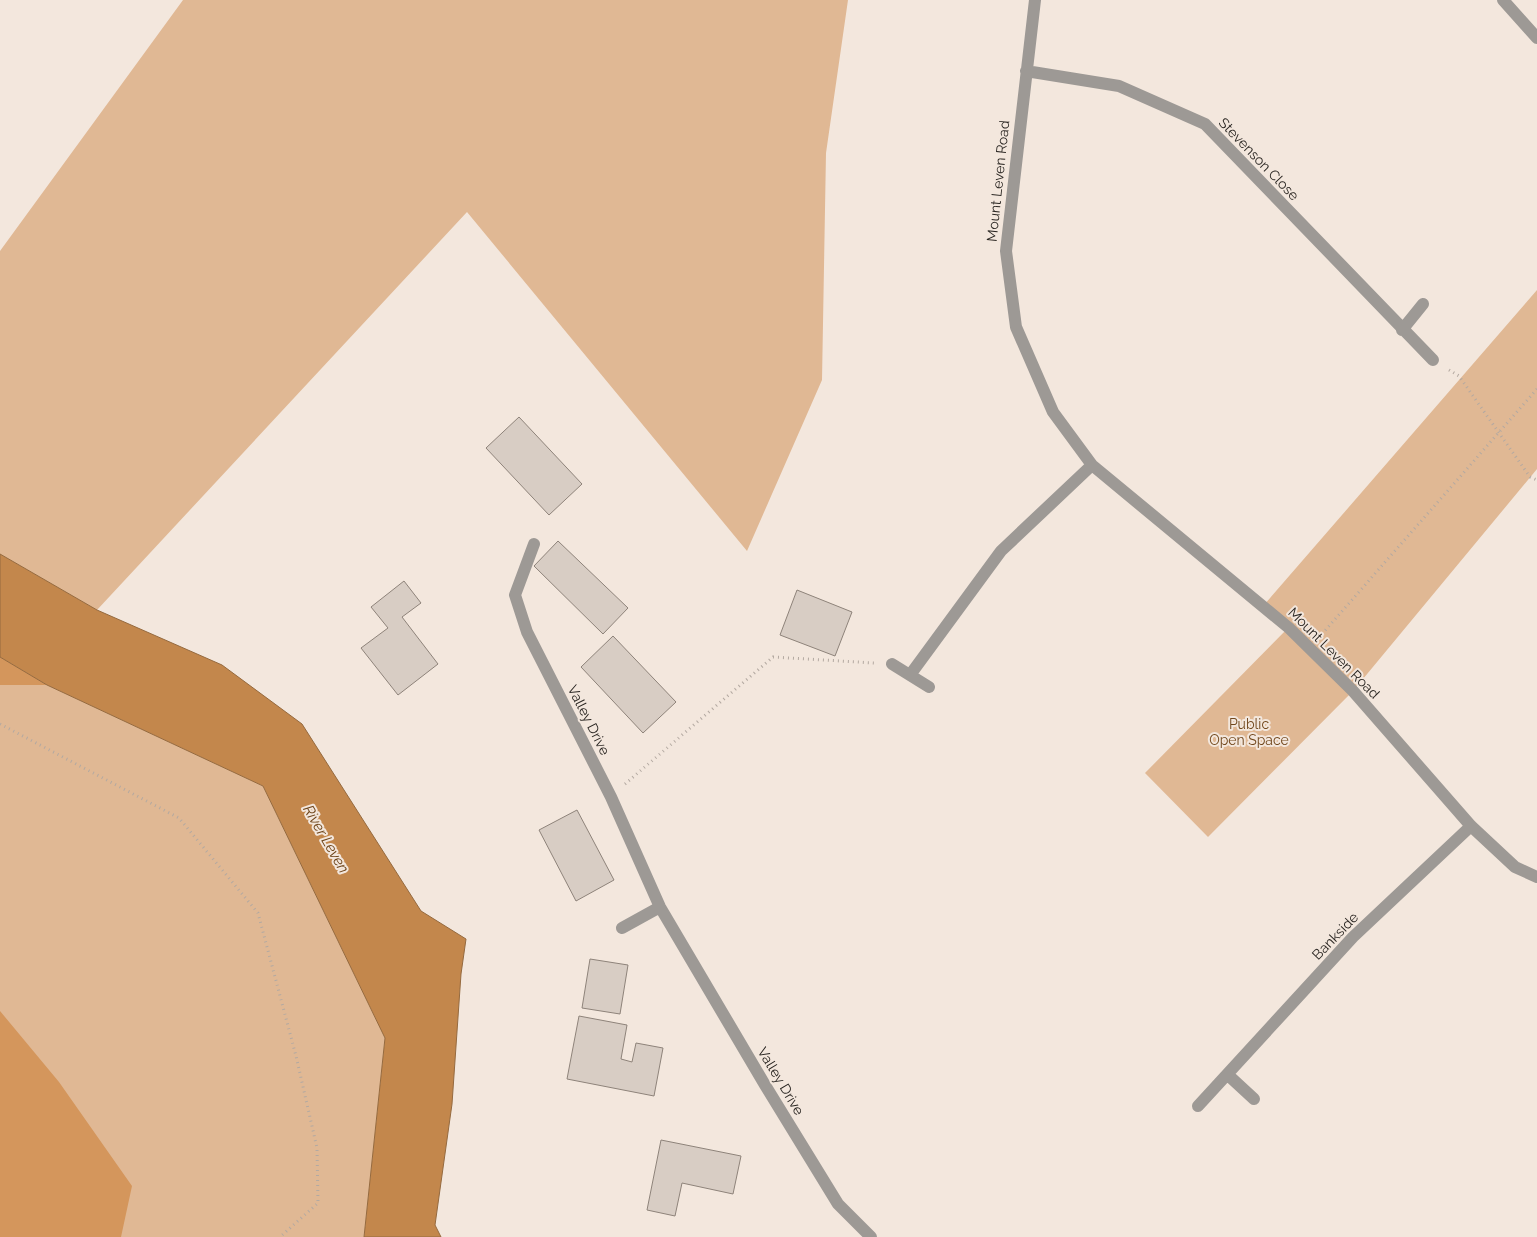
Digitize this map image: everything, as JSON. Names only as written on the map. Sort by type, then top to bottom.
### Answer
[{"type":"street","name":"Mount Leven Road","points":[[1035,0],[1006,251],[1016,326],[1054,412],[1092,465],[1264,605],[1353,691],[1472,826],[1515,867],[1537,877]]},
{"type":"street","points":[[1503,0],[1537,38]]},
{"type":"street","name":"Stevenson Close","points":[[1026,71],[1119,86],[1205,124],[1433,360]]},
{"type":"street","points":[[1402,330],[1423,304]]},
{"type":"street","points":[[910,675],[1001,551],[1092,465]]},
{"type":"street","name":"Valley Drive","points":[[534,544],[515,594],[527,632],[611,797],[660,907],[838,1204],[871,1237]]},
{"type":"street","points":[[892,664],[929,688]]},
{"type":"street","name":"Bankside","points":[[1198,1106],[1353,936],[1472,826]]},
{"type":"street","points":[[622,928],[660,907]]},
{"type":"street","points":[[1228,1075],[1254,1099]]},
{"type":"path","points":[[1433,360],[1459,376],[1530,477],[1537,480]]},
{"type":"path","points":[[1310,648],[1498,432],[1537,390]]},
{"type":"path","points":[[611,797],[774,656],[892,664]]},
{"type":"path","points":[[0,724],[179,818],[258,913],[296,1056],[317,1148],[318,1203],[280,1237]]},
{"type":"green space","points":[[183,0],[848,0],[826,153],[822,380],[747,551],[467,212],[97,610],[0,554],[0,251]]},
{"type":"green space","name":"Public Open Space","points":[[1537,290],[1537,469],[1353,691],[1208,837],[1145,773],[1288,628],[1264,605]]},
{"type":"green space","points":[[0,657],[47,685],[263,786],[385,1038],[364,1237],[0,1237]]},
{"type":"shaded area","points":[[0,657],[47,685],[0,685]]},
{"type":"shaded area","points":[[0,1011],[59,1082],[132,1186],[121,1237],[0,1237]]},
{"type":"water","name":"River Leven","points":[[0,554],[97,610],[222,665],[302,724],[421,911],[466,939],[461,974],[452,1104],[435,1225],[441,1237],[364,1237],[385,1038],[263,786],[47,685],[0,657]]},
{"type":"building","points":[[519,417],[582,484],[549,515],[486,448]]},
{"type":"building","points":[[558,541],[628,608],[603,634],[534,566]]},
{"type":"building","points":[[404,581],[421,603],[402,617],[438,664],[398,695],[361,648],[388,628],[371,607]]},
{"type":"building","points":[[797,590],[852,612],[835,656],[780,635]]},
{"type":"building","points":[[613,636],[676,702],[643,733],[581,667]]},
{"type":"building","points":[[577,810],[614,880],[576,901],[539,830]]},
{"type":"building","points":[[590,959],[628,965],[620,1014],[582,1008]]},
{"type":"building","points":[[579,1016],[627,1025],[621,1059],[632,1062],[636,1043],[663,1048],[654,1096],[567,1079]]},
{"type":"building","points":[[661,1140],[741,1156],[733,1194],[682,1183],[675,1216],[647,1210]]}]
